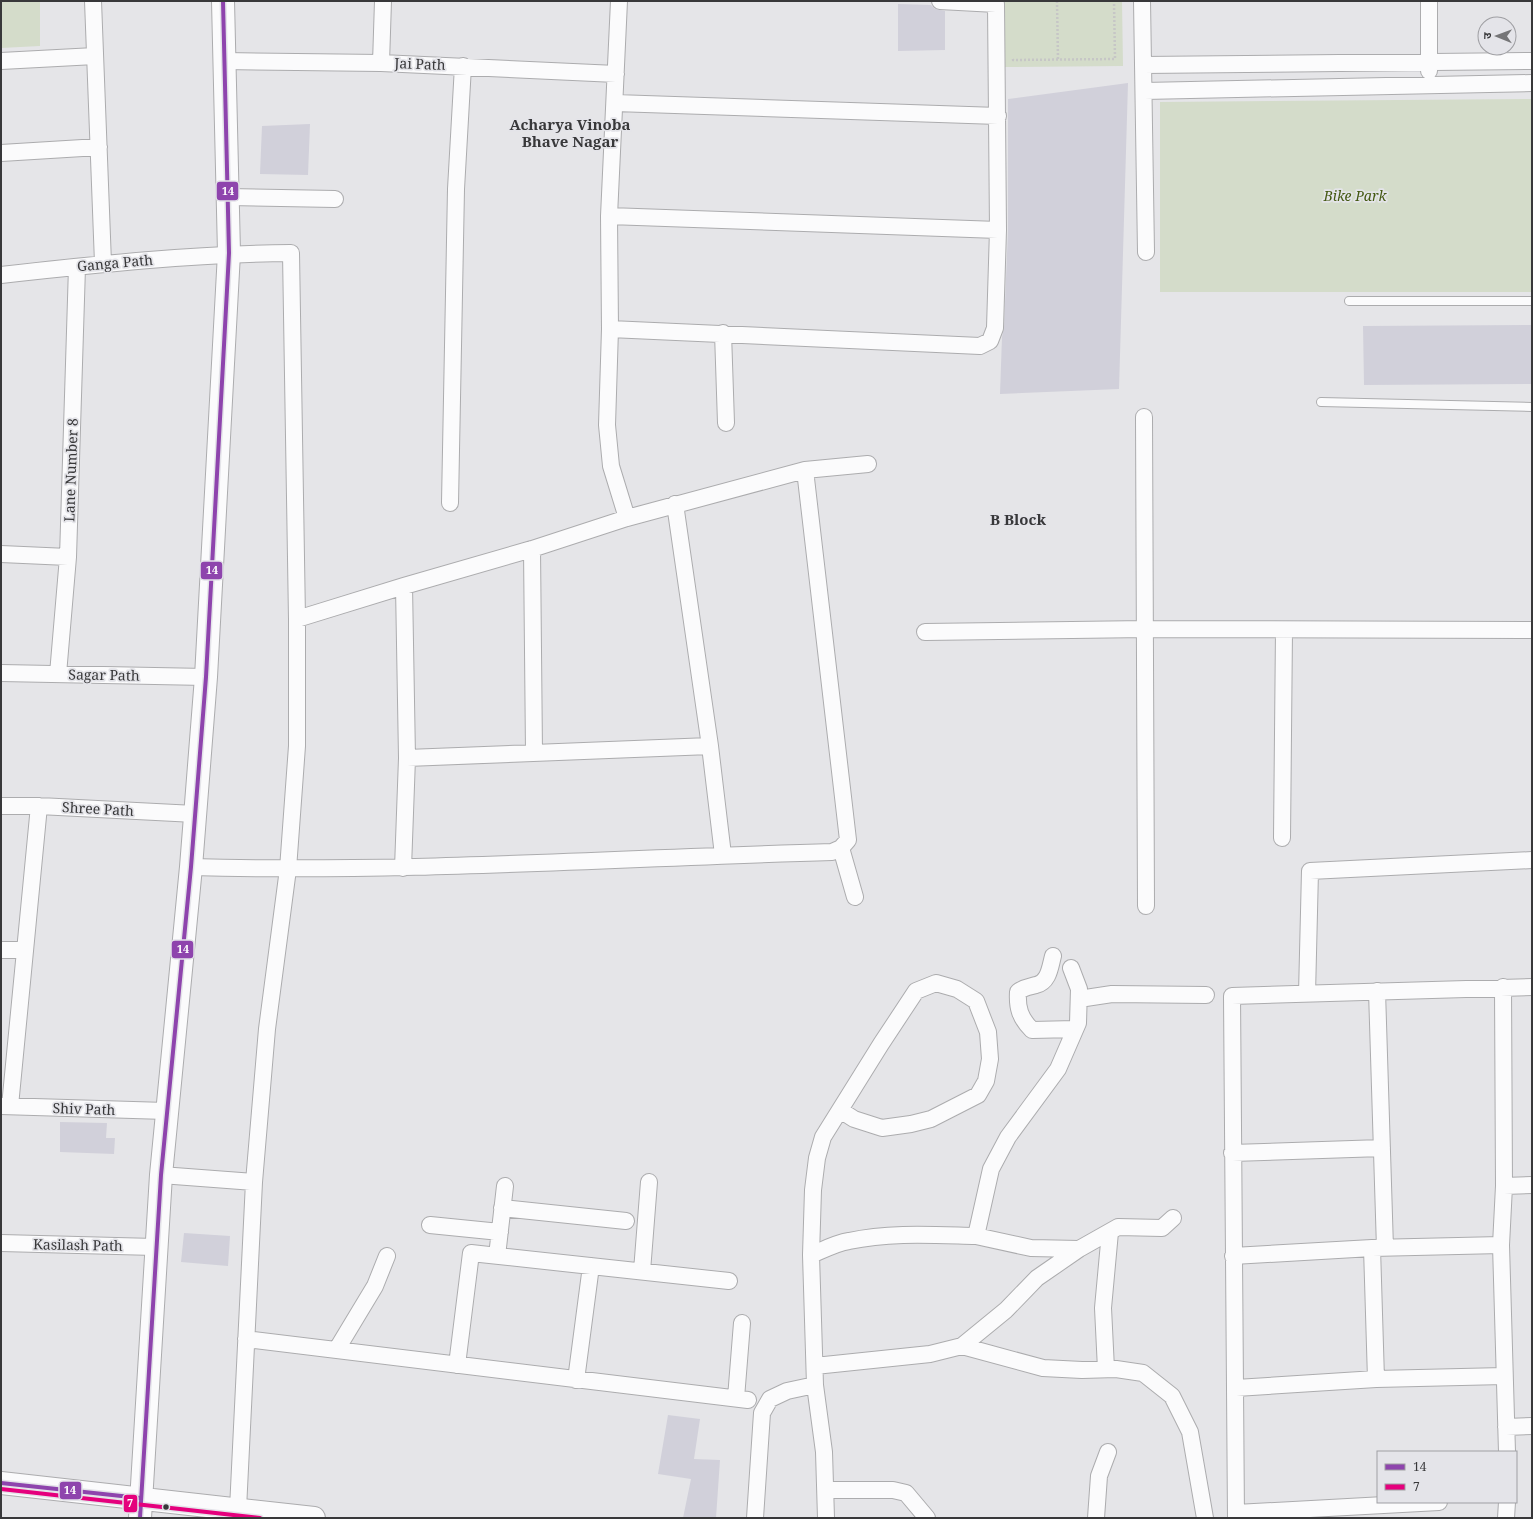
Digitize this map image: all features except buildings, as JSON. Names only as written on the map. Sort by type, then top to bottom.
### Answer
[{"type":"street","points":[[94,1],[103,263]]},
{"type":"street","points":[[140,1508],[155,1247],[166,1111],[196,814],[206,677],[229,253],[223,1]]},
{"type":"street","points":[[381,63],[383,1]]},
{"type":"street","points":[[619,1],[609,216],[610,329],[607,425],[611,466],[626,518]]},
{"type":"street","points":[[610,329],[980,346],[990,342],[995,328],[998,230],[996,4],[940,1]]},
{"type":"street","points":[[1142,1],[1146,252]]},
{"type":"street","points":[[1429,1],[1429,85]]},
{"type":"street","points":[[1,61],[95,56]]},
{"type":"street","name":"Jai Path","points":[[224,61],[381,63],[616,74]]},
{"type":"street","points":[[1143,65],[1532,61]]},
{"type":"street","points":[[450,503],[456,189],[463,66]]},
{"type":"street","points":[[1144,91],[1532,84]]},
{"type":"street","points":[[615,103],[998,116]]},
{"type":"street","points":[[1,154],[99,147]]},
{"type":"street","points":[[228,197],[334,199]]},
{"type":"street","points":[[609,216],[998,230]]},
{"type":"street","name":"Ganga Path","points":[[1,275],[103,263],[229,253],[291,253],[297,619]]},
{"type":"street","name":"Lane Number 8","points":[[58,674],[68,557],[78,267]]},
{"type":"street","points":[[723,333],[726,423]]},
{"type":"street","points":[[1144,417],[1146,906]]},
{"type":"street","points":[[238,1509],[254,1182],[267,1028],[288,870],[297,746],[297,619],[532,549],[626,518],[676,504],[805,470],[868,464]]},
{"type":"street","points":[[191,867],[288,870],[403,868],[832,852],[841,848],[848,840],[805,470]]},
{"type":"street","points":[[676,504],[710,746],[723,855]]},
{"type":"street","points":[[532,549],[534,753]]},
{"type":"street","points":[[1,554],[68,557]]},
{"type":"street","points":[[403,868],[407,758],[404,586]]},
{"type":"street","points":[[925,632],[1146,629],[1532,630]]},
{"type":"street","points":[[1282,838],[1284,630]]},
{"type":"street","name":"Sagar Path","points":[[1,673],[206,677]]},
{"type":"street","points":[[407,758],[710,746]]},
{"type":"street","name":"Shree Path","points":[[1,806],[39,806],[196,814]]},
{"type":"street","points":[[6,1106],[25,950],[39,806]]},
{"type":"street","points":[[841,848],[855,897]]},
{"type":"street","points":[[1307,994],[1310,871],[1532,860]]},
{"type":"street","points":[[1,950],[25,950]]},
{"type":"street","points":[[1053,956],[1049,976],[1038,985],[1024,987],[1018,992],[1017,1000],[1022,1020],[1032,1030],[1075,1029]]},
{"type":"street","points":[[976,1236],[991,1169],[1008,1137],[1058,1069],[1078,1023],[1079,988],[1071,968]]},
{"type":"street","points":[[826,1518],[824,1452],[815,1385],[811,1255],[813,1190],[817,1158],[823,1137],[840,1110],[916,991],[936,983],[957,989],[976,1001],[988,1032],[990,1059],[986,1081],[978,1095],[931,1119],[911,1124],[882,1128],[854,1119],[840,1110]]},
{"type":"street","points":[[1424,1503],[1236,1516],[1236,1388],[1232,1154],[1232,996],[1532,986]]},
{"type":"street","points":[[1503,987],[1504,1186],[1501,1245],[1506,1451]]},
{"type":"street","points":[[1376,1379],[1378,1248],[1382,1148],[1377,991]]},
{"type":"street","points":[[1079,999],[1112,994],[1206,995]]},
{"type":"street","name":"Shiv Path","points":[[6,1106],[166,1111]]},
{"type":"street","points":[[1232,1154],[1382,1148]]},
{"type":"street","points":[[161,1175],[254,1182]]},
{"type":"street","points":[[642,1271],[649,1182]]},
{"type":"street","points":[[1504,1186],[1532,1185]]},
{"type":"street","points":[[497,1256],[505,1186]]},
{"type":"street","points":[[502,1208],[626,1221]]},
{"type":"street","points":[[815,1366],[930,1354],[962,1346],[1006,1310],[1037,1278],[1079,1249],[1118,1227],[1162,1228],[1173,1218]]},
{"type":"street","points":[[430,1225],[500,1232]]},
{"type":"street","points":[[1106,1369],[1103,1308],[1110,1232]]},
{"type":"street","points":[[811,1255],[847,1241],[871,1237],[913,1235],[976,1236],[1031,1248],[1079,1249]]},
{"type":"street","name":"Kasilash Path","points":[[1,1243],[155,1247]]},
{"type":"street","points":[[1234,1256],[1378,1248],[1501,1245]]},
{"type":"street","points":[[457,1365],[471,1253],[729,1281]]},
{"type":"street","points":[[337,1349],[375,1286],[387,1256]]},
{"type":"street","points":[[576,1380],[591,1266]]},
{"type":"street","points":[[246,1339],[742,1399],[742,1323]]},
{"type":"street","points":[[962,1346],[1043,1368],[1082,1370],[1106,1369],[1143,1373],[1172,1396],[1190,1432],[1205,1518]]},
{"type":"street","points":[[1236,1388],[1376,1379],[1504,1376]]},
{"type":"street","points":[[755,1518],[762,1413],[770,1399],[787,1391],[815,1385]]},
{"type":"street","points":[[1506,1428],[1532,1426]]},
{"type":"street","points":[[1096,1518],[1099,1476],[1108,1452]]},
{"type":"street","points":[[1,1483],[140,1508],[238,1509],[314,1518]]},
{"type":"street","points":[[826,1490],[893,1490],[906,1494],[927,1518]]},
{"type":"street","points":[[1506,1518],[1507,1503]]},
{"type":"lane","points":[[1349,301],[1532,300]]},
{"type":"lane","points":[[1321,402],[1532,407]]},
{"type":"path","points":[[1057,1],[1058,60]]},
{"type":"path","points":[[1013,60],[1115,59],[1114,1]]},
{"type":"green space","points":[[1,1],[40,1],[40,46],[1,48]]},
{"type":"green space","points":[[1003,1],[1122,1],[1123,66],[1005,67]]},
{"type":"green space","name":"Bike Park","points":[[1532,99],[1532,292],[1160,292],[1160,102]]},
{"type":"transit line","name":"14","points":[[140,1518],[161,1175],[191,867],[206,677],[229,253],[223,1]]},
{"type":"transit line","name":"14","points":[[1,1483],[140,1498]]},
{"type":"transit line","name":"7","points":[[1,1489],[260,1518]]},
{"type":"district","name":"Acharya Vinoba Bhave Nagar","points":[[570,134]]},
{"type":"district","name":"B Block","points":[[1018,520]]}]
